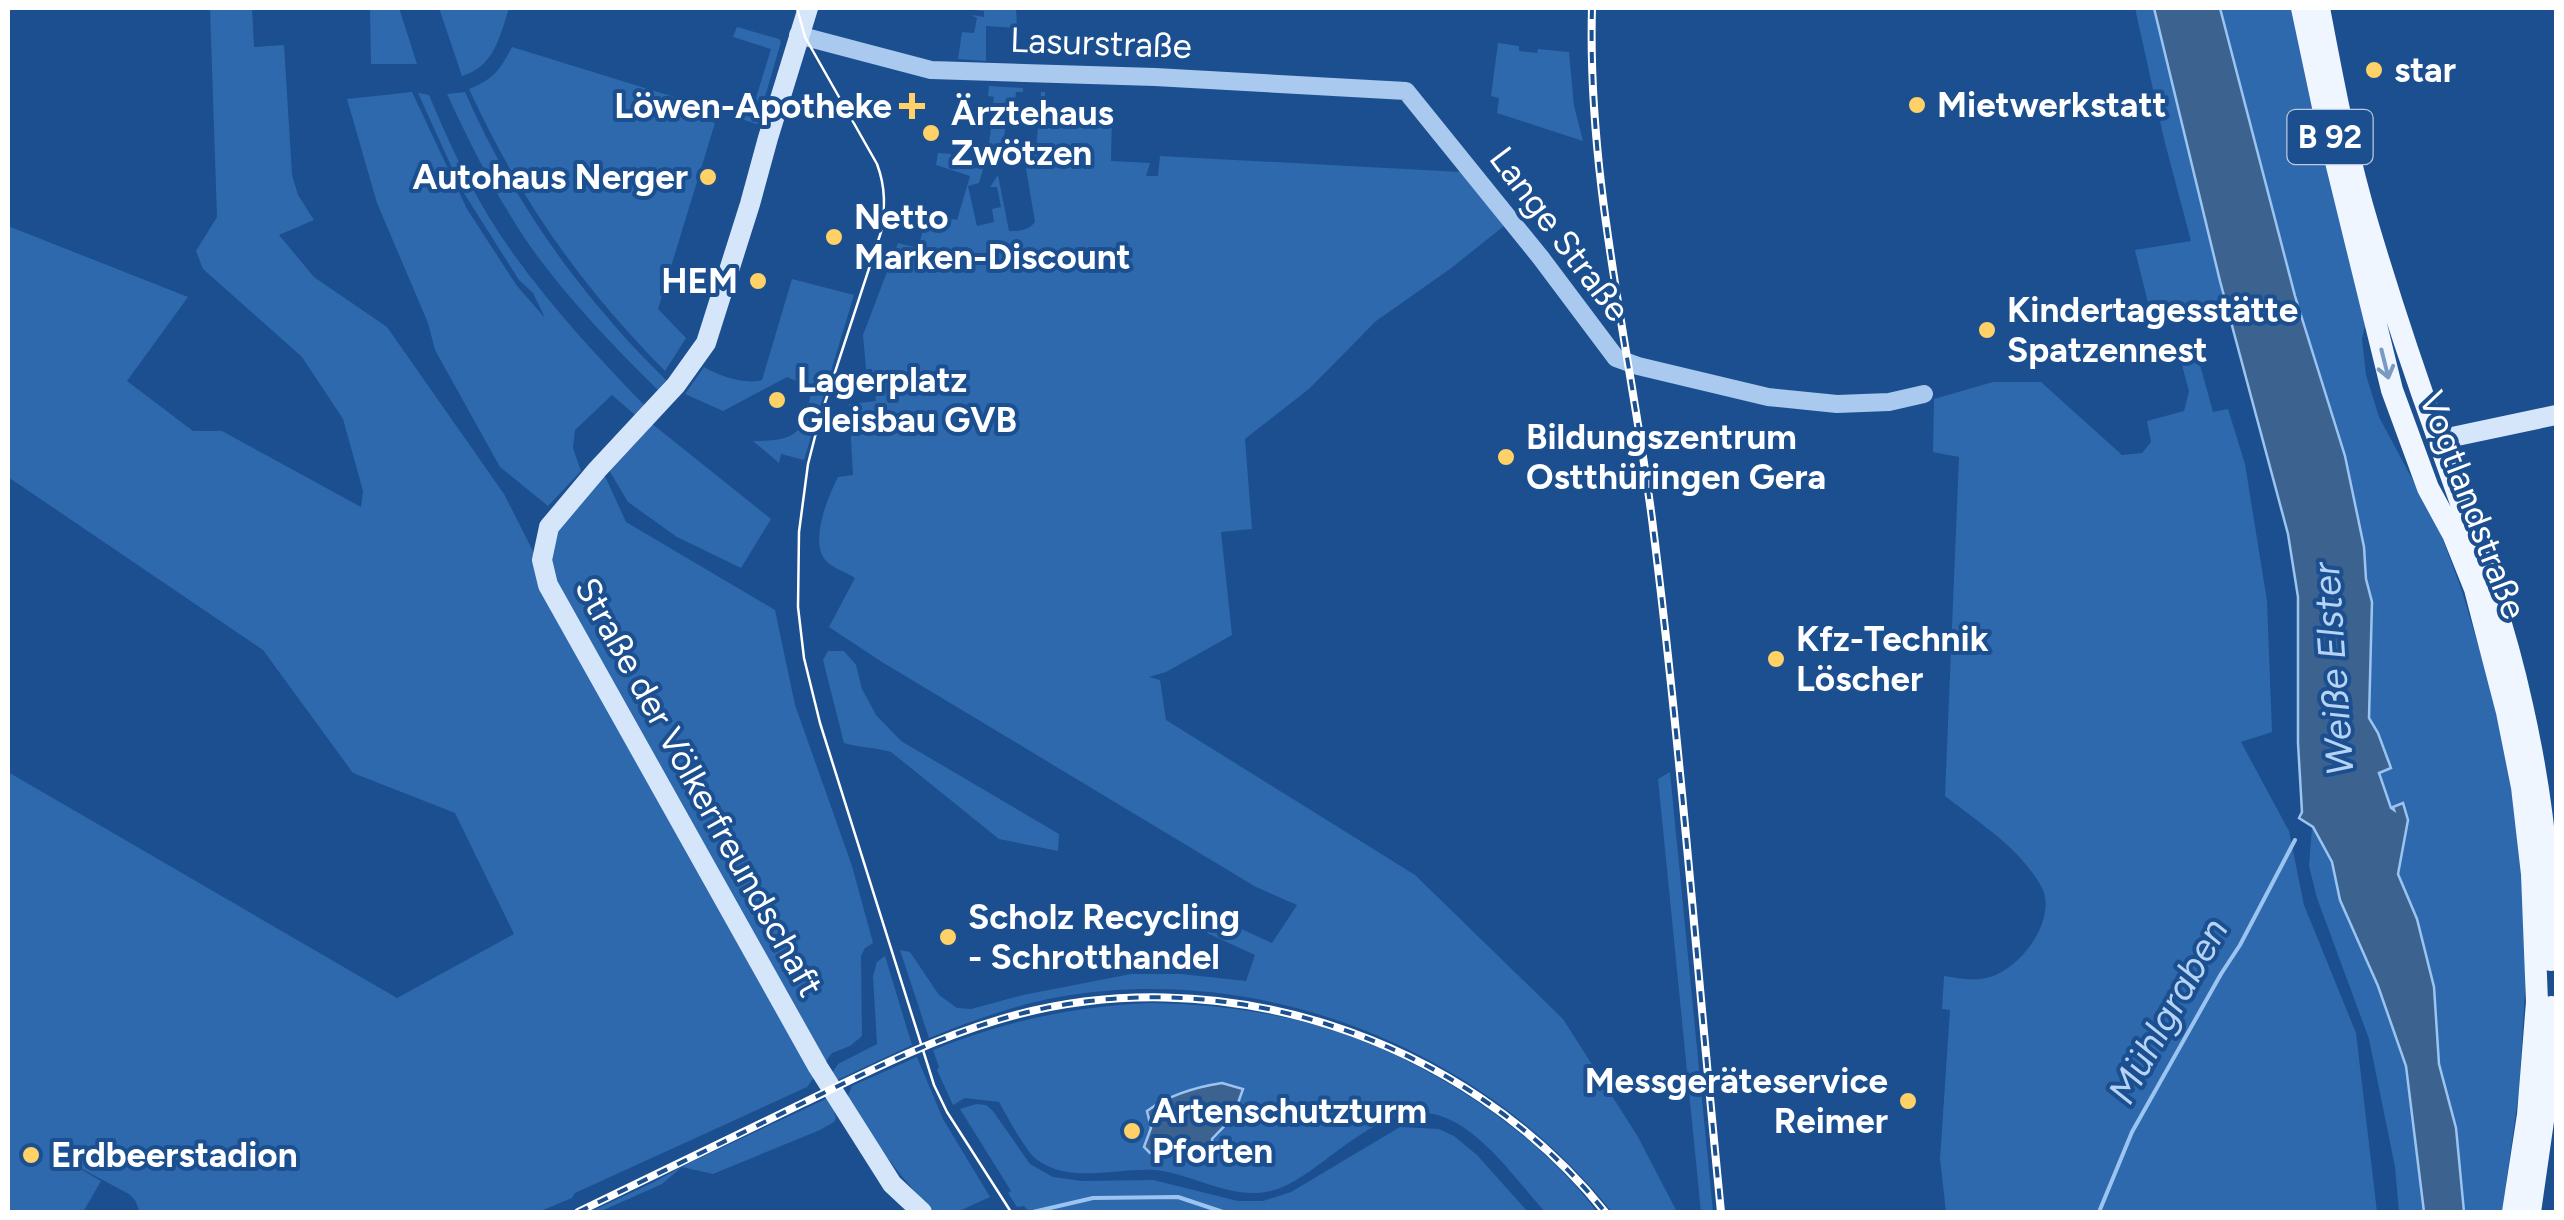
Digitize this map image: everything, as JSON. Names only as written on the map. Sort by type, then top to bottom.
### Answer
[{"type":"main road","name":"Straße der Völkerfreundschaft","points":[[808,8],[706,343],[676,385],[549,527],[542,560],[548,585],[818,1067],[892,1184],[922,1212]]},
{"type":"main road","name":"Vogtlandstraße","points":[[2302,8],[2387,371],[2428,488],[2453,534],[2475,589],[2522,788],[2532,874],[2537,1002],[2528,1115],[2513,1212]]},
{"type":"main road","name":"Vogtlandstraße","points":[[2319,8],[2368,225],[2507,643],[2541,812],[2552,996],[2544,1114],[2530,1212]]},
{"type":"main road","points":[[2412,448],[2556,415]]},
{"type":"street","name":"Lasurstraße","points":[[798,35],[931,70],[1406,90]]},
{"type":"street","name":"Lange Straße","points":[[1406,90],[1616,358],[1768,397],[1837,404],[1889,402],[1924,394]]},
{"type":"shaded area","points":[[210,8],[252,8],[254,47],[284,45],[292,175],[298,195],[314,220],[279,235],[314,277],[387,327],[504,494],[535,555],[604,474],[626,522],[775,610],[795,705],[852,866],[873,943],[861,956],[862,1036],[832,1053],[807,1087],[538,1212],[140,1212],[129,1194],[56,1155],[101,1181],[83,1212],[8,1212],[8,772],[397,998],[514,934],[455,813],[353,773],[263,650],[8,477],[8,226],[188,297],[127,381],[193,431],[222,431],[361,507],[363,491],[343,419],[302,357],[203,269],[196,251],[217,217]]},
{"type":"shaded area","points":[[370,8],[399,8],[417,64],[371,64]]},
{"type":"shaded area","points":[[439,8],[509,8],[489,58],[473,72],[462,76]]},
{"type":"shaded area","points":[[958,8],[1016,8],[1017,28],[986,26],[986,61],[958,59],[962,32],[974,33],[977,18],[971,15],[984,17],[984,11]]},
{"type":"shaded area","points":[[2135,8],[2154,8],[2231,315],[2212,320],[2210,314],[2154,327],[2135,250],[2191,241]]},
{"type":"shaded area","points":[[2220,8],[2294,8],[2366,321],[2362,339],[2366,375],[2379,417],[2439,529],[2462,591],[2502,726],[2520,847],[2526,973],[2519,1091],[2502,1212],[2464,1212],[2456,1128],[2439,1064],[2434,987],[2417,919],[2398,874],[2408,820],[2403,804],[2392,807],[2379,772],[2390,768],[2369,718],[2372,602],[2364,547],[2345,456],[2295,296]]},
{"type":"shaded area","points":[[737,27],[781,42],[757,124],[741,119],[733,110],[751,114],[771,49],[733,37]]},
{"type":"shaded area","points":[[1498,43],[1519,46],[1519,51],[1569,52],[1574,106],[1583,141],[1497,113],[1499,98],[1491,96]]},
{"type":"shaded area","points":[[512,47],[674,97],[671,110],[715,123],[658,309],[686,338],[665,371],[605,306],[554,239],[509,167],[469,89],[495,73]]},
{"type":"shaded area","points":[[989,86],[1023,88],[1023,92],[1016,92],[1014,109],[1008,108],[1007,115],[998,115],[997,128],[1005,129],[1002,149],[993,154],[988,151],[994,106],[1003,106],[993,104],[994,97],[988,96]]},
{"type":"shaded area","points":[[412,92],[467,209],[517,286],[545,318],[533,293],[519,280],[462,190],[418,93],[429,95],[470,183],[515,256],[568,322],[644,405],[635,415],[612,395],[575,430],[573,448],[581,471],[548,506],[500,467],[435,350],[428,323],[377,203],[347,99]]},
{"type":"shaded area","points":[[465,92],[494,152],[546,238],[586,292],[666,380],[658,390],[580,309],[525,238],[488,177],[447,94]]},
{"type":"shaded area","points":[[1041,92],[1045,92],[1045,112],[1112,114],[1111,161],[1150,163],[1146,176],[1158,176],[1160,156],[1461,172],[1504,226],[1376,321],[1310,388],[1245,439],[1252,529],[1221,532],[1232,635],[1166,672],[1149,677],[1160,680],[1166,720],[1415,875],[1563,1019],[1638,1137],[1677,1212],[1612,1212],[1560,1155],[1500,1105],[1435,1063],[1364,1030],[1290,1006],[1214,993],[1137,989],[1042,1000],[929,1038],[900,950],[910,952],[939,995],[957,1008],[971,1009],[1131,974],[1181,974],[1246,981],[1255,955],[1183,922],[1182,902],[1272,943],[1297,905],[1256,887],[829,627],[855,578],[827,562],[819,544],[819,532],[838,477],[853,475],[849,404],[876,401],[872,369],[866,369],[863,335],[898,243],[918,248],[928,213],[957,220],[970,176],[936,165],[938,153],[951,154],[951,165],[976,168],[978,158],[992,160],[990,166],[984,166],[979,183],[968,186],[977,226],[994,222],[992,209],[1001,207],[997,187],[990,187],[998,175],[1009,231],[1023,230],[1035,222],[1023,151],[1036,151]]},
{"type":"shaded area","points":[[792,279],[854,295],[804,460],[781,454],[779,463],[753,441],[781,439],[797,431],[806,415],[812,388],[787,377],[723,411],[685,394],[704,367],[733,379],[762,380]]},
{"type":"shaded area","points":[[2194,343],[2213,412],[2228,409],[2245,464],[2267,601],[2272,732],[2241,742],[2289,831],[2304,905],[2356,1033],[2377,1212],[1946,1212],[1940,1159],[1950,1010],[1942,1009],[1944,976],[1984,978],[2014,963],[2041,926],[2045,899],[2041,886],[2022,859],[1945,796],[1959,457],[1933,452],[1934,399],[1993,382],[2041,382],[2122,455],[2142,453],[2151,442],[2147,421],[2184,411],[2189,391],[2177,347]]},
{"type":"shaded area","points":[[651,423],[771,519],[741,568],[677,537],[628,502],[609,470]]},
{"type":"shaded area","points":[[828,651],[844,651],[856,665],[862,689],[876,715],[901,741],[1059,834],[1058,851],[999,839],[891,752],[844,743],[823,660]]},
{"type":"shaded area","points":[[1670,772],[1713,1212],[1701,1212],[1658,779]]},
{"type":"shaded area","points":[[2312,827],[2332,862],[2340,900],[2378,986],[2406,1066],[2424,1212],[2399,1212],[2395,1167],[2369,1039],[2309,866]]},
{"type":"shaded area","points":[[885,956],[912,1045],[835,1081],[832,1073],[838,1064],[877,1044],[873,976],[877,962]]},
{"type":"shaded area","points":[[1151,1003],[1212,1006],[1272,1015],[1312,1024],[1391,1053],[1431,1073],[1506,1122],[1571,1180],[1597,1212],[1545,1212],[1477,1137],[1444,1117],[1426,1113],[1407,1114],[1371,1128],[1303,1176],[1270,1191],[1237,1192],[1155,1170],[1064,1171],[1049,1167],[1032,1155],[999,1102],[965,1098],[953,1105],[937,1070],[933,1050],[987,1031],[1068,1012]]},
{"type":"shaded area","points":[[917,1057],[943,1119],[990,1197],[957,1212],[935,1212],[922,1199],[887,1158],[847,1098],[852,1086]]},
{"type":"shaded area","points":[[830,1097],[836,1118],[820,1130],[713,1174],[682,1167],[662,1184],[599,1212],[590,1212],[687,1164]]},
{"type":"shaded area","points":[[976,1104],[993,1111],[1030,1164],[1053,1177],[1082,1181],[1153,1180],[1238,1201],[1263,1201],[1291,1192],[1400,1127],[1439,1129],[1477,1155],[1528,1212],[1030,1212],[1024,1206],[1017,1207],[960,1109]]},
{"type":"water","name":"Weiße Elster","points":[[2154,8],[2220,8],[2295,296],[2345,456],[2372,602],[2369,718],[2391,768],[2379,773],[2391,808],[2403,803],[2408,820],[2398,874],[2417,919],[2434,987],[2439,1064],[2456,1128],[2464,1212],[2424,1212],[2406,1066],[2378,986],[2340,900],[2332,862],[2313,827],[2299,818],[2302,812],[2298,597],[2288,534],[2220,281]]},
{"type":"water","points":[[1222,1083],[1243,1089],[1233,1117],[1212,1139],[1214,1161],[1192,1155],[1150,1153],[1144,1147],[1151,1128],[1147,1111],[1183,1092]]},
{"type":"waterway","name":"Mühlgraben","points":[[2099,1212],[2132,1132],[2240,945],[2295,840]]},
{"type":"waterway","points":[[1033,1212],[1093,1198],[1178,1197],[1223,1212]]},
{"type":"tram line","points":[[797,8],[805,37],[877,164],[884,198],[881,232],[808,464],[799,532],[798,607],[804,658],[820,723],[934,1085],[1011,1212]]},
{"type":"railway","points":[[1592,8],[1596,136],[1662,605],[1721,1212]]},
{"type":"railway","points":[[578,1212],[875,1068],[948,1037],[998,1020],[1081,1002],[1165,997],[1249,1005],[1330,1025],[1408,1057],[1481,1098],[1547,1151],[1605,1212]]},
{"type":"place","name":"star","points":[[2374,70]]},
{"type":"place","name":"Mietwerkstatt","points":[[1917,105]]},
{"type":"place","name":"Löwen-Apotheke","points":[[912,106]]},
{"type":"place","name":"Ärztehaus Zwötzen","points":[[931,133]]},
{"type":"place","name":"Autohaus Nerger","points":[[708,177]]},
{"type":"place","name":"Netto Marken-Discount","points":[[834,237]]},
{"type":"place","name":"HEM","points":[[758,281]]},
{"type":"place","name":"Kindertagesstätte Spatzennest","points":[[1987,330]]},
{"type":"place","name":"Lagerplatz Gleisbau GVB","points":[[777,400]]},
{"type":"place","name":"Bildungszentrum Ostthüringen Gera","points":[[1506,457]]},
{"type":"place","name":"Kfz-Technik Löscher","points":[[1776,659]]},
{"type":"place","name":"Scholz Recycling - Schrotthandel","points":[[948,937]]},
{"type":"place","name":"Messgeräteservice Reimer","points":[[1908,1101]]},
{"type":"place","name":"Artenschutzturm Pforten","points":[[1132,1131]]},
{"type":"place","name":"Erdbeerstadion","points":[[31,1155]]}]
